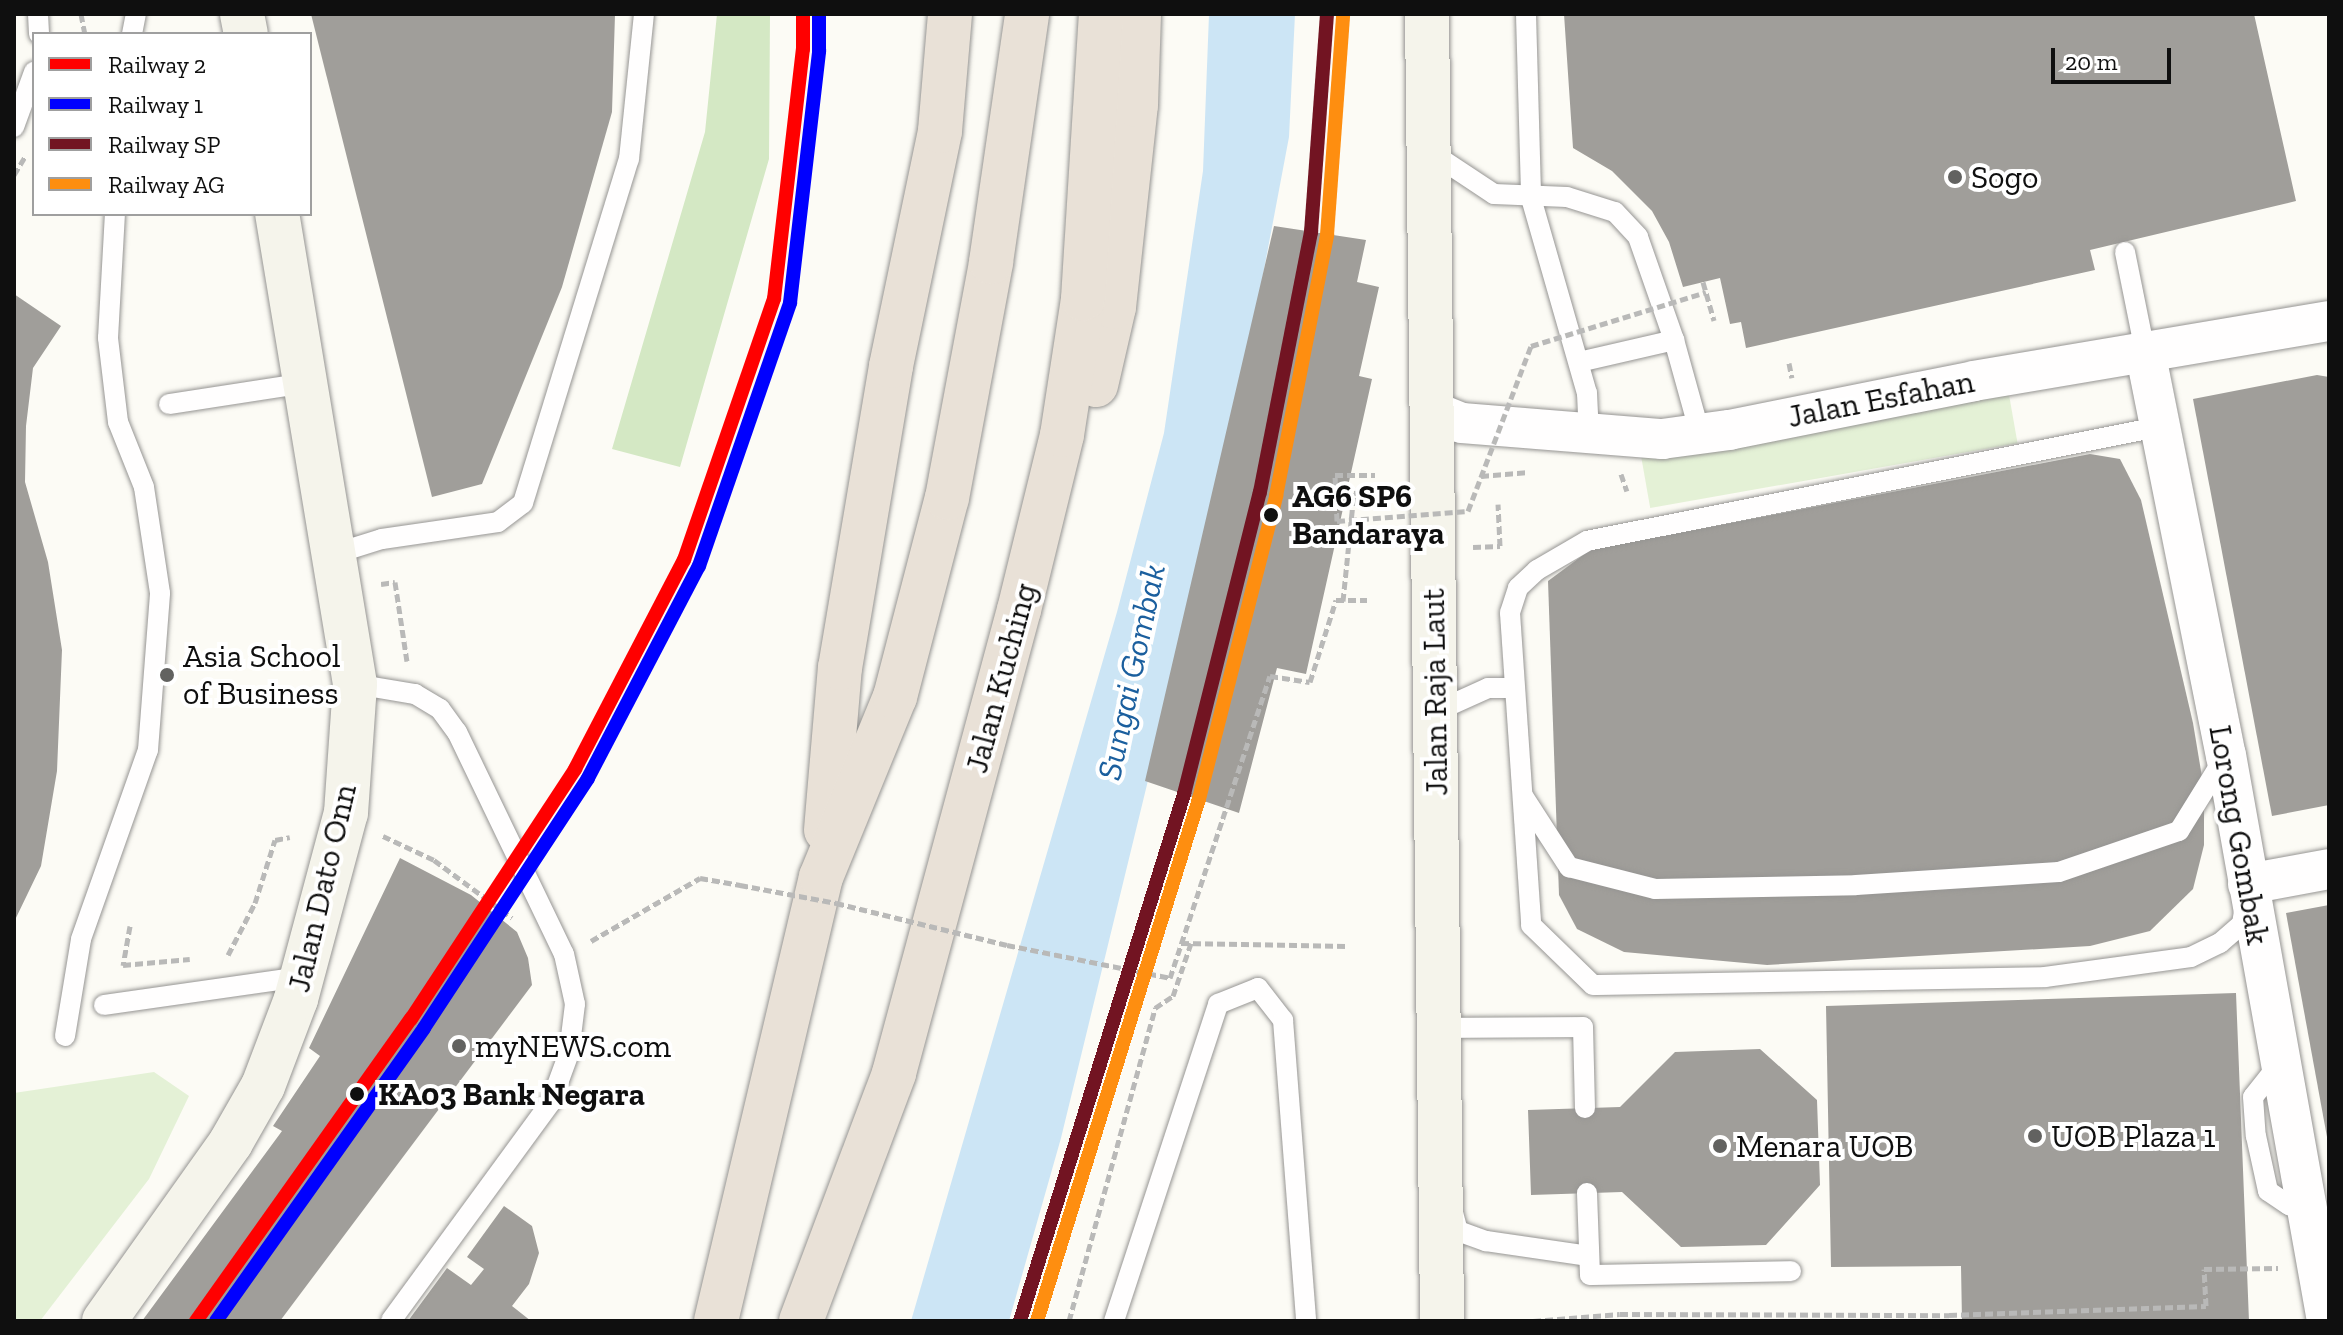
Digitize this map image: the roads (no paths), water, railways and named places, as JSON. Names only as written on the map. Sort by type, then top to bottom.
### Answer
[{"type":"highway","points":[[716,1321],[821,877],[840,668],[891,366],[940,131],[950,14]]},
{"type":"highway","points":[[821,877],[895,697],[947,498],[991,262],[1027,14]]},
{"type":"highway","name":"Jalan Kuching","points":[[801,1321],[894,1073],[1019,610],[1062,435],[1083,299],[1101,14]]},
{"type":"highway","points":[[1019,610],[1086,432],[1114,307],[1136,105],[1139,14]]},
{"type":"highway","points":[[687,1321],[785,1026]]},
{"type":"highway","points":[[835,1321],[894,1073]]},
{"type":"main road","name":"Jalan Raja Laut","points":[[1427,14],[1442,1321]]},
{"type":"main road","name":"Jalan Dato Onn","points":[[104,1321],[231,1142],[284,1039],[346,813],[355,684],[277,216]]},
{"type":"street","name":"Jalan Esfahan","points":[[1432,411],[1462,423],[1662,439],[2076,363],[2329,321]]},
{"type":"street","points":[[2156,415],[2160,380],[2171,364],[2329,336]]},
{"type":"street","name":"Lorong Gombak","points":[[2145,351],[2226,755],[2280,1062],[2316,1221],[2327,1321]]},
{"type":"street","points":[[2076,363],[2107,374],[2126,386],[2156,415]]},
{"type":"street","points":[[2248,884],[2329,869]]},
{"type":"lane","points":[[334,554],[382,539],[498,522],[523,503],[629,159],[644,14]]},
{"type":"lane","points":[[1526,14],[1531,198],[1587,393],[1589,435]]},
{"type":"lane","points":[[14,127],[32,78]]},
{"type":"lane","points":[[1429,151],[1494,194],[1531,198],[1567,197],[1615,212],[1638,237],[1674,340],[1700,434]]},
{"type":"lane","points":[[65,1036],[81,939],[148,750],[160,593],[144,487],[118,422],[109,352],[115,216]]},
{"type":"lane","points":[[2125,252],[2145,351]]},
{"type":"lane","points":[[1579,362],[1674,340]]},
{"type":"lane","points":[[169,404],[306,383]]},
{"type":"lane","points":[[2156,415],[1587,541],[1557,556],[1518,588],[1510,613],[1531,925],[1593,985],[2045,977],[2191,957],[2220,943],[2242,924],[2248,884]]},
{"type":"lane","points":[[355,684],[415,694],[440,709],[457,732],[568,963],[575,1004],[569,1053],[551,1102],[391,1321]]},
{"type":"lane","points":[[1435,712],[1488,688],[1513,688]]},
{"type":"lane","points":[[1520,793],[1569,867],[1655,889],[1856,885],[2059,872],[2179,831],[2226,755]]},
{"type":"lane","points":[[104,1005],[300,977]]},
{"type":"lane","points":[[1114,1321],[1218,1004],[1258,988],[1283,1020],[1306,1321]]},
{"type":"lane","points":[[1439,1028],[1583,1027],[1585,1108]]},
{"type":"lane","points":[[1442,1170],[1458,1231],[1486,1241],[1589,1256]]},
{"type":"lane","points":[[1587,1193],[1590,1275],[1791,1271]]},
{"type":"water","name":"Sungai Gombak","points":[[1209,14],[1295,14],[1289,137],[1235,423],[1061,1138],[1009,1321],[911,1321],[1117,612],[1164,433],[1203,171]]},
{"type":"rail line","name":"2","points":[[196,1321],[411,1019],[575,769],[684,560],[774,299],[803,49],[803,14]]},
{"type":"rail line","name":"1","points":[[216,1321],[424,1028],[588,778],[699,566],[790,303],[819,51],[819,14]]},
{"type":"rail line","name":"SP","points":[[1020,1321],[1184,794],[1260,492],[1311,232],[1327,14]]},
{"type":"rail line","name":"AG","points":[[1037,1321],[1199,799],[1276,496],[1327,235],[1343,15]]},
{"type":"place","name":"Sogo","points":[[1955,177]]},
{"type":"place","name":"AG6 SP6 Bandaraya","points":[[1271,515]]},
{"type":"place","name":"Asia School of Business","points":[[167,675]]},
{"type":"place","name":"myNEWS.com","points":[[459,1046]]},
{"type":"place","name":"KA03 Bank Negara","points":[[357,1094]]},
{"type":"place","name":"UOB Plaza 1","points":[[2035,1136]]},
{"type":"place","name":"Menara UOB","points":[[1720,1146]]}]
